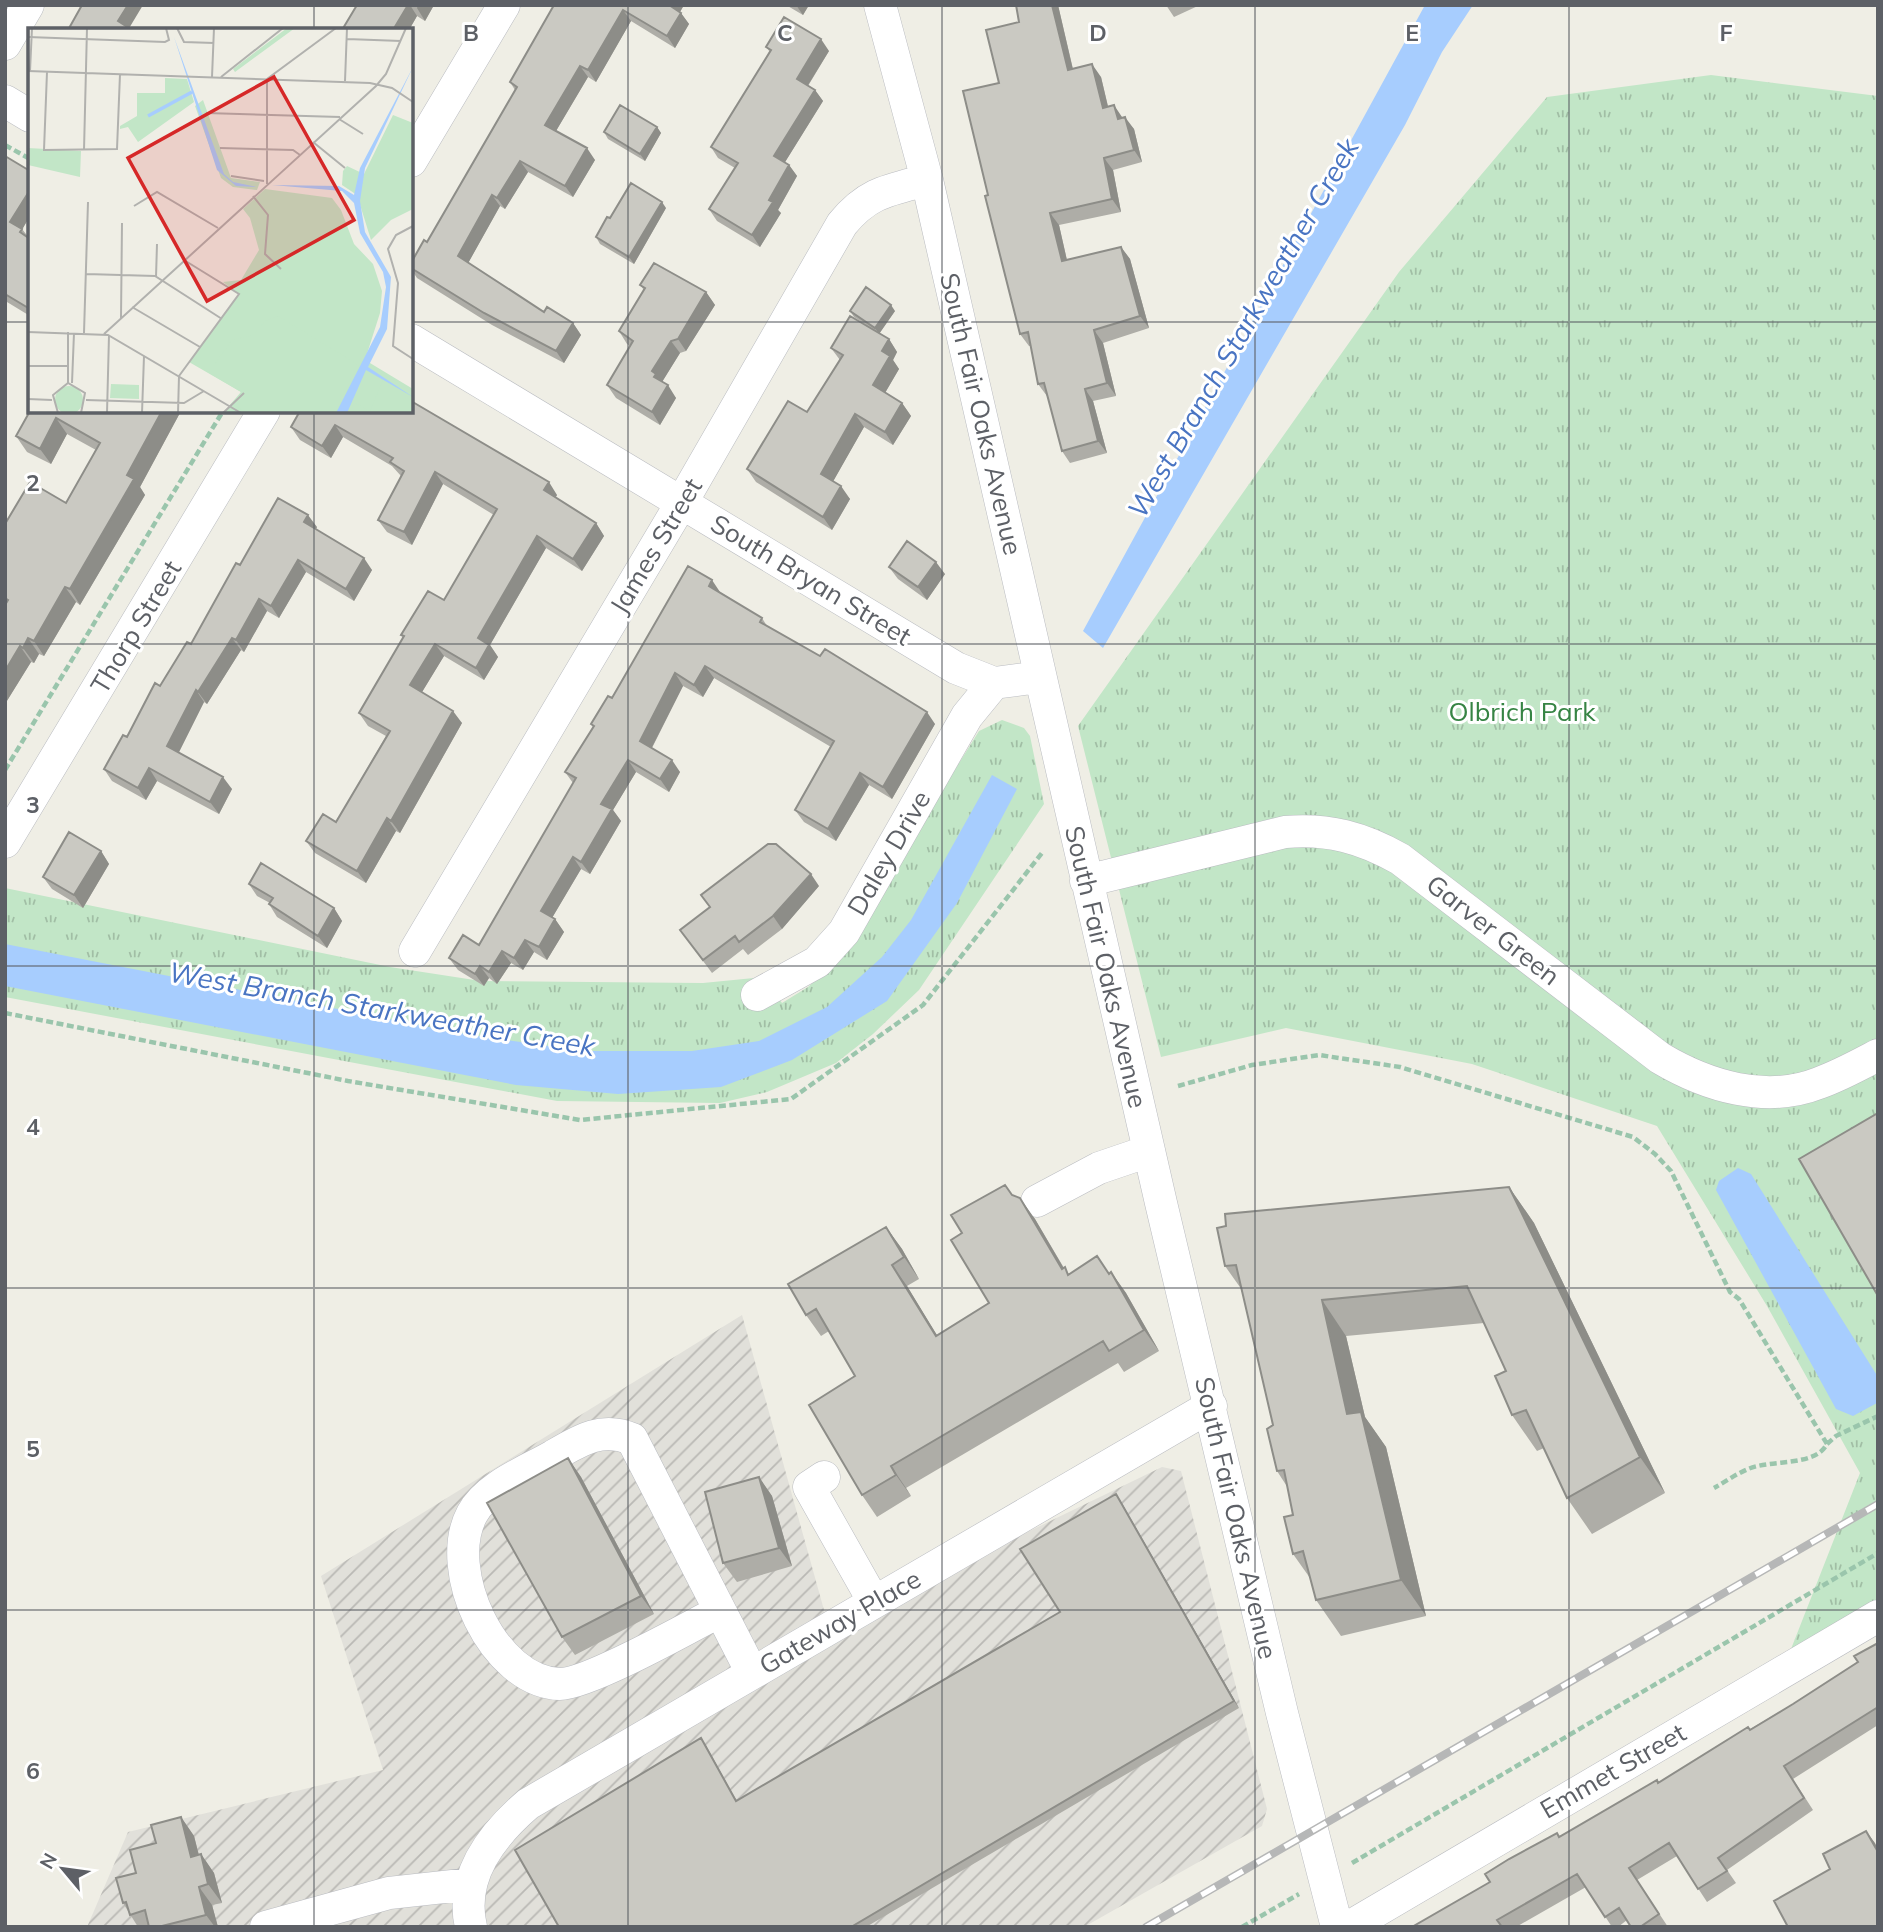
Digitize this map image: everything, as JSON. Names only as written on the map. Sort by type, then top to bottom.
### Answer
[{"type":"street","points":[[5,44],[28,5]]},
{"type":"street","points":[[413,157],[503,5]]},
{"type":"street","name":"South Fair Oaks Avenue","points":[[880,5],[927,180],[1149,1151],[1282,1713],[1337,1927]]},
{"type":"street","points":[[5,101],[28,115]]},
{"type":"street","name":"James Street","points":[[415,951],[682,502],[842,223],[858,204],[877,193],[927,180]]},
{"type":"street","name":"South Bryan Street","points":[[413,341],[956,668],[994,683],[1039,677]]},
{"type":"street","name":"Thorp Street","points":[[5,842],[263,413]]},
{"type":"street","name":"Daley Drive","points":[[757,995],[817,962],[844,932],[967,716],[994,683]]},
{"type":"street","name":"Garver Green","points":[[1086,881],[1285,832],[1310,830],[1333,833],[1379,847],[1400,859],[1660,1059],[1696,1077],[1735,1089],[1790,1090],[1818,1084],[1878,1055]]},
{"type":"street","points":[[1037,1201],[1099,1168],[1149,1151]]},
{"type":"street","name":"Gateway Place","points":[[471,1927],[468,1913],[471,1884],[483,1853],[501,1827],[528,1804],[1211,1406]]},
{"type":"street","points":[[720,1611],[594,1674],[561,1684],[528,1676],[502,1656],[475,1608],[461,1564],[465,1535],[472,1514],[488,1495],[576,1442],[602,1432],[618,1433],[632,1439],[752,1673]]},
{"type":"street","points":[[824,1477],[808,1487],[874,1602]]},
{"type":"street","name":"Emmet Street","points":[[1349,1927],[1878,1616]]},
{"type":"street","points":[[266,1927],[389,1894],[471,1884]]},
{"type":"path","points":[[5,145],[28,158]]},
{"type":"path","points":[[5,770],[222,413]]},
{"type":"path","points":[[5,1013],[335,1078],[580,1121],[790,1099],[922,1005],[1042,853]]},
{"type":"path","points":[[1178,1086],[1252,1065],[1319,1055],[1400,1067],[1633,1137],[1671,1171],[1730,1292],[1739,1299],[1827,1444]]},
{"type":"path","points":[[1714,1488],[1748,1469],[1788,1460],[1811,1460],[1822,1454],[1827,1444],[1836,1436],[1878,1416]]},
{"type":"path","points":[[1242,1927],[1878,1553]]},
{"type":"shaded area","points":[[742,1315],[829,1628],[1162,1467],[1181,1471],[1267,1809],[1262,1826],[1084,1927],[87,1927],[128,1832],[383,1770],[321,1576]]},
{"type":"green space","name":"Olbrich Park","points":[[1711,75],[1878,96],[1878,1616],[1782,1672],[1860,1473],[1767,1306],[1657,1126],[1472,1064],[1286,1028],[1161,1057],[1078,726],[1399,272],[1547,97]]},
{"type":"green space","points":[[1002,720],[1024,728],[1030,736],[1044,804],[919,990],[873,1034],[836,1063],[767,1092],[720,1103],[557,1101],[5,997],[5,888],[390,967],[481,981],[703,983],[764,977],[782,1003],[808,987],[836,961],[979,731]]},
{"type":"water","points":[[1425,5],[1473,5],[1442,52],[1405,125],[1103,648],[1083,631]]},
{"type":"water","points":[[992,775],[1017,789],[957,903],[887,1001],[792,1060],[721,1087],[618,1094],[516,1085],[5,986],[5,944],[471,1035],[585,1051],[692,1051],[759,1041],[827,1007],[882,957],[911,920]]},
{"type":"water","points":[[1738,1168],[1751,1174],[1878,1377],[1877,1403],[1853,1416],[1836,1409],[1716,1190],[1719,1181]]},
{"type":"building","points":[[82,5],[128,5],[118,21],[129,28],[69,28]]},
{"type":"building","points":[[357,5],[408,5],[394,28],[343,28]]},
{"type":"building","points":[[554,5],[669,5],[681,13],[667,36],[623,10],[588,70],[580,66],[545,125],[587,148],[565,186],[520,161],[497,198],[492,195],[458,256],[544,312],[547,307],[573,323],[556,351],[484,313],[413,269],[413,259],[424,240],[427,242],[517,87],[510,82]]},
{"type":"building","points":[[1016,5],[1052,5],[1068,70],[1092,64],[1103,108],[1114,105],[1118,119],[1125,117],[1134,150],[1104,158],[1112,199],[1050,213],[1062,261],[1121,247],[1140,316],[1094,330],[1107,383],[1085,389],[1098,441],[1062,451],[1044,383],[1038,384],[1028,332],[1020,334],[985,196],[988,195],[963,91],[999,83],[986,30],[1019,22]]},
{"type":"building","points":[[784,17],[821,39],[797,79],[815,90],[774,156],[789,165],[769,200],[773,202],[752,235],[709,209],[738,163],[711,147],[771,50],[766,47]]},
{"type":"building","points":[[620,105],[657,127],[640,154],[604,132]]},
{"type":"building","points":[[5,156],[28,170],[28,193],[10,222],[22,229],[20,232],[28,238],[28,308],[5,294]]},
{"type":"building","points":[[631,183],[662,202],[629,257],[596,237]]},
{"type":"building","points":[[654,263],[706,292],[678,339],[671,341],[652,371],[656,374],[654,377],[668,385],[652,412],[607,385],[633,341],[619,331],[645,288],[640,285]]},
{"type":"building","points":[[866,287],[891,305],[875,328],[850,311]]},
{"type":"building","points":[[850,316],[889,339],[882,351],[890,356],[873,385],[902,403],[885,432],[855,414],[821,474],[841,486],[823,517],[747,469],[788,401],[807,412],[843,355],[831,348]]},
{"type":"building","points":[[413,402],[549,482],[544,490],[596,523],[573,559],[537,536],[478,638],[489,645],[476,668],[435,644],[410,685],[453,711],[391,821],[387,818],[357,871],[306,841],[323,814],[336,822],[390,731],[359,713],[404,636],[401,635],[428,591],[444,600],[497,509],[435,472],[404,532],[378,520],[404,471],[390,462],[393,458],[335,425],[322,446],[291,427],[299,413],[413,413]]},
{"type":"building","points":[[29,413],[161,413],[127,475],[134,479],[70,589],[65,587],[34,641],[28,638],[23,648],[20,646],[5,671],[5,605],[8,600],[5,598],[5,524],[30,482],[66,503],[100,443],[56,418],[40,449],[16,436]]},
{"type":"building","points":[[278,498],[308,515],[304,522],[364,558],[346,589],[298,560],[271,606],[259,599],[236,640],[232,638],[198,692],[196,690],[167,746],[223,777],[210,802],[149,768],[138,788],[104,769],[123,735],[127,737],[155,683],[160,686],[187,642],[191,644],[236,563],[240,565]]},
{"type":"building","points":[[907,541],[936,562],[918,587],[889,567]]},
{"type":"building","points":[[688,566],[712,580],[709,586],[762,618],[760,622],[820,656],[825,649],[927,712],[883,787],[860,773],[828,829],[795,810],[834,741],[705,666],[694,685],[675,673],[640,741],[672,760],[660,779],[628,760],[601,804],[612,809],[581,862],[573,857],[541,911],[555,919],[539,947],[525,940],[514,958],[502,951],[489,972],[480,966],[475,974],[449,958],[463,935],[479,945],[576,778],[565,772],[594,726],[591,724],[608,696],[612,698]]},
{"type":"building","points":[[69,832],[101,851],[74,895],[43,877]]},
{"type":"building","points":[[768,844],[776,844],[811,874],[773,916],[739,942],[735,936],[703,960],[680,930],[710,907],[701,895]]},
{"type":"building","points":[[261,863],[334,908],[318,936],[269,904],[273,898],[249,884]]},
{"type":"building","points":[[1878,1113],[1878,1296],[1799,1159]]},
{"type":"building","points":[[1005,1185],[1012,1195],[1020,1198],[1068,1275],[1097,1256],[1109,1274],[1111,1272],[1144,1330],[1109,1351],[1103,1341],[891,1466],[896,1475],[862,1495],[809,1405],[855,1376],[816,1309],[806,1315],[788,1284],[886,1227],[904,1257],[892,1265],[936,1336],[989,1303],[951,1240],[962,1233],[951,1215]]},
{"type":"building","points":[[1509,1187],[1640,1457],[1567,1498],[1526,1410],[1512,1415],[1495,1376],[1506,1371],[1467,1286],[1322,1300],[1347,1414],[1361,1412],[1401,1580],[1316,1600],[1303,1551],[1293,1554],[1284,1517],[1293,1515],[1284,1470],[1277,1471],[1267,1429],[1273,1425],[1236,1265],[1225,1266],[1217,1228],[1226,1226],[1225,1214]]},
{"type":"building","points":[[568,1458],[641,1596],[562,1637],[487,1503]]},
{"type":"building","points":[[759,1477],[779,1548],[723,1563],[705,1492]]},
{"type":"building","points":[[1116,1494],[1234,1701],[851,1927],[559,1927],[515,1850],[701,1738],[736,1801],[1060,1612],[1020,1549]]},
{"type":"building","points":[[1878,1643],[1878,1707],[1784,1766],[1804,1798],[1718,1858],[1727,1871],[1698,1889],[1669,1843],[1629,1868],[1659,1914],[1640,1927],[1631,1927],[1619,1908],[1605,1917],[1577,1874],[1497,1920],[1502,1927],[1412,1927],[1490,1882],[1485,1874],[1509,1859],[1557,1833],[1559,1837],[1657,1780],[1658,1783],[1748,1727],[1750,1730],[1793,1704],[1858,1662],[1854,1656]]},
{"type":"building","points":[[181,1817],[191,1857],[201,1854],[208,1884],[199,1887],[206,1915],[149,1927],[145,1910],[130,1915],[126,1902],[123,1903],[116,1878],[136,1873],[130,1850],[156,1843],[151,1825]]},
{"type":"building","points":[[1866,1831],[1878,1852],[1878,1927],[1788,1927],[1774,1901],[1830,1869],[1823,1854]]},
{"type":"railway","points":[[1146,1927],[1878,1504]]},
{"type":"water label","name":"West Branch Starkweather Creek","points":[[1243,328]]},
{"type":"water label","name":"West Branch Starkweather Creek","points":[[382,1009]]}]
